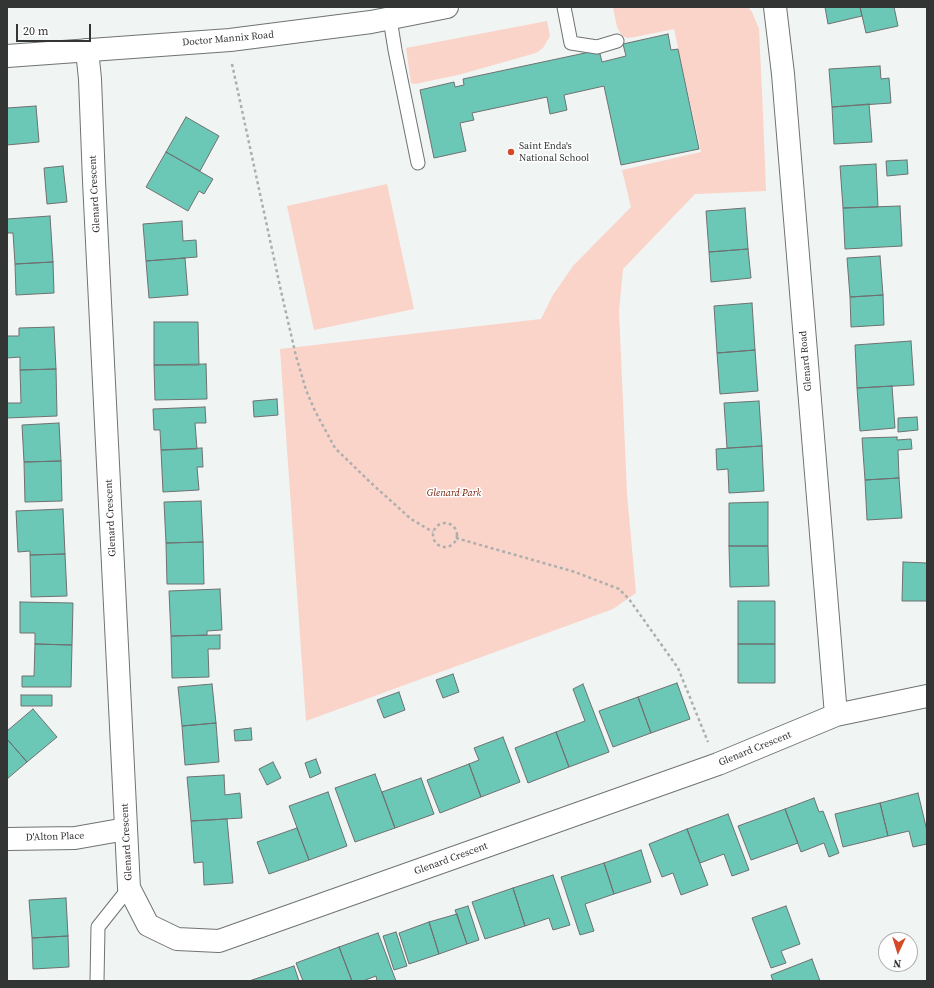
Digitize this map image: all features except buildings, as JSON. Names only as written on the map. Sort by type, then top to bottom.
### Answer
[{"type":"street","name":"Doctor Mannix Road","points":[[7,56],[230,40],[377,16],[447,7]]},
{"type":"street","name":"Glenard Road","points":[[775,7],[783,74],[836,716]]},
{"type":"street","name":"Glenard Crescent","points":[[87,50],[90,79],[94,189],[129,888],[148,925],[177,939],[219,941],[718,764],[836,716],[927,696]]},
{"type":"street","name":"D'Alton Place","points":[[7,839],[75,838],[126,830]]},
{"type":"lane","points":[[564,7],[571,43],[597,47],[617,41]]},
{"type":"lane","points":[[377,16],[394,50],[418,163]]},
{"type":"lane","points":[[97,981],[98,927],[129,888]]},
{"type":"path","points":[[230,40],[233,69],[281,291],[296,356],[306,390],[315,411],[335,448],[370,482],[412,519],[433,532]]},
{"type":"path","points":[[446,523],[451,524],[457,533],[454,543],[444,547],[439,545],[433,537],[433,532],[440,524],[446,523]]},
{"type":"path","points":[[456,538],[575,572],[619,589],[629,599],[678,668],[718,764]]},
{"type":"green space","name":"Glenard Park","points":[[613,7],[748,7],[752,12],[759,29],[763,114],[766,191],[695,194],[623,269],[619,311],[627,494],[636,593],[613,609],[306,721],[280,349],[541,319],[553,295],[573,266],[631,207],[622,170],[701,152],[674,29],[628,38],[622,36],[617,27]]},
{"type":"green space","points":[[547,21],[550,36],[543,48],[536,53],[458,75],[415,84],[411,83],[406,48]]},
{"type":"green space","points":[[387,184],[414,309],[314,330],[287,206]]},
{"type":"place","name":"Saint Enda's National School","points":[[511,152]]}]
